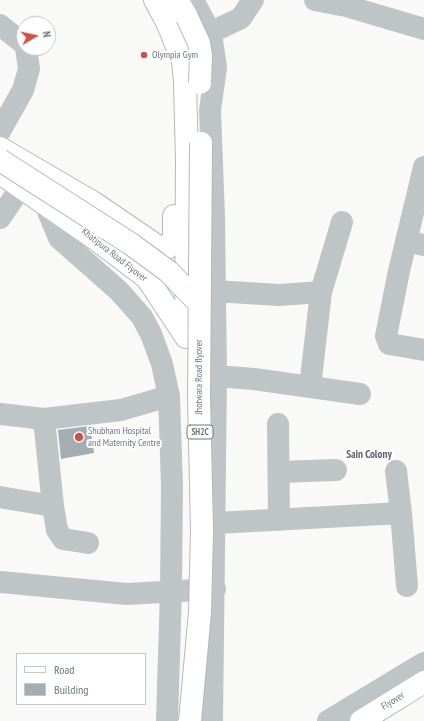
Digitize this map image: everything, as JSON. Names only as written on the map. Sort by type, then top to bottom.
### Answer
[{"type":"main road","points":[[155,0],[181,10]]},
{"type":"main road","name":"SH2C","points":[[181,10],[177,46],[192,82]]},
{"type":"main road","name":"SH2C","points":[[181,10],[200,49],[192,82]]},
{"type":"main road","name":"Jhotwara Road flyover","points":[[190,721],[200,612],[202,531],[199,398],[207,297],[200,128],[192,82]]},
{"type":"main road","name":"Jhotwara Road flyover","points":[[177,721],[186,628],[191,539],[191,461],[186,337],[187,161],[192,82]]},
{"type":"main road","points":[[0,148],[94,203],[160,248],[167,248],[171,244],[174,236],[176,175],[187,161]]},
{"type":"main road","points":[[0,160],[207,297]]},
{"type":"main road","name":"Khatipura Road Flyover","points":[[0,173],[147,278],[186,337]]},
{"type":"main road","name":"Flyover","points":[[361,721],[424,682]]},
{"type":"street","points":[[177,46],[212,34],[241,18],[253,0]]},
{"type":"street","points":[[315,0],[346,6],[424,29]]},
{"type":"street","points":[[181,10],[212,34],[216,67],[210,110],[214,217],[207,297],[216,376],[216,523],[212,721]]},
{"type":"street","points":[[0,24],[16,37]]},
{"type":"street","points":[[0,131],[23,90],[29,69],[28,56]]},
{"type":"street","points":[[424,167],[415,243],[387,341],[389,344],[424,350]]},
{"type":"street","points":[[0,218],[21,187]]},
{"type":"street","points":[[45,204],[59,238],[119,291],[142,317],[151,334],[162,364],[169,396],[172,486],[172,591],[167,721]]},
{"type":"street","points":[[310,387],[321,292],[342,222]]},
{"type":"street","points":[[207,297],[321,292]]},
{"type":"street","points":[[216,376],[360,394]]},
{"type":"street","points":[[0,414],[44,419],[120,410],[169,396]]},
{"type":"street","points":[[44,419],[57,530],[63,539],[88,543]]},
{"type":"street","points":[[278,424],[279,520]]},
{"type":"street","points":[[279,472],[336,470]]},
{"type":"street","points":[[396,470],[407,586]]},
{"type":"street","points":[[0,497],[53,506]]},
{"type":"street","points":[[216,523],[401,513]]},
{"type":"street","points":[[0,582],[127,594],[215,590]]},
{"type":"street","points":[[328,721],[424,663]]},
{"type":"building","points":[[90,426],[94,453],[61,459],[58,430]]},
{"type":"place","name":"Olympia Gym","points":[[144,55]]},
{"type":"place","name":"Shubham Hospital and Maternity Centre","points":[[79,437]]},
{"type":"district","name":"Sain Colony","points":[[369,455]]}]
